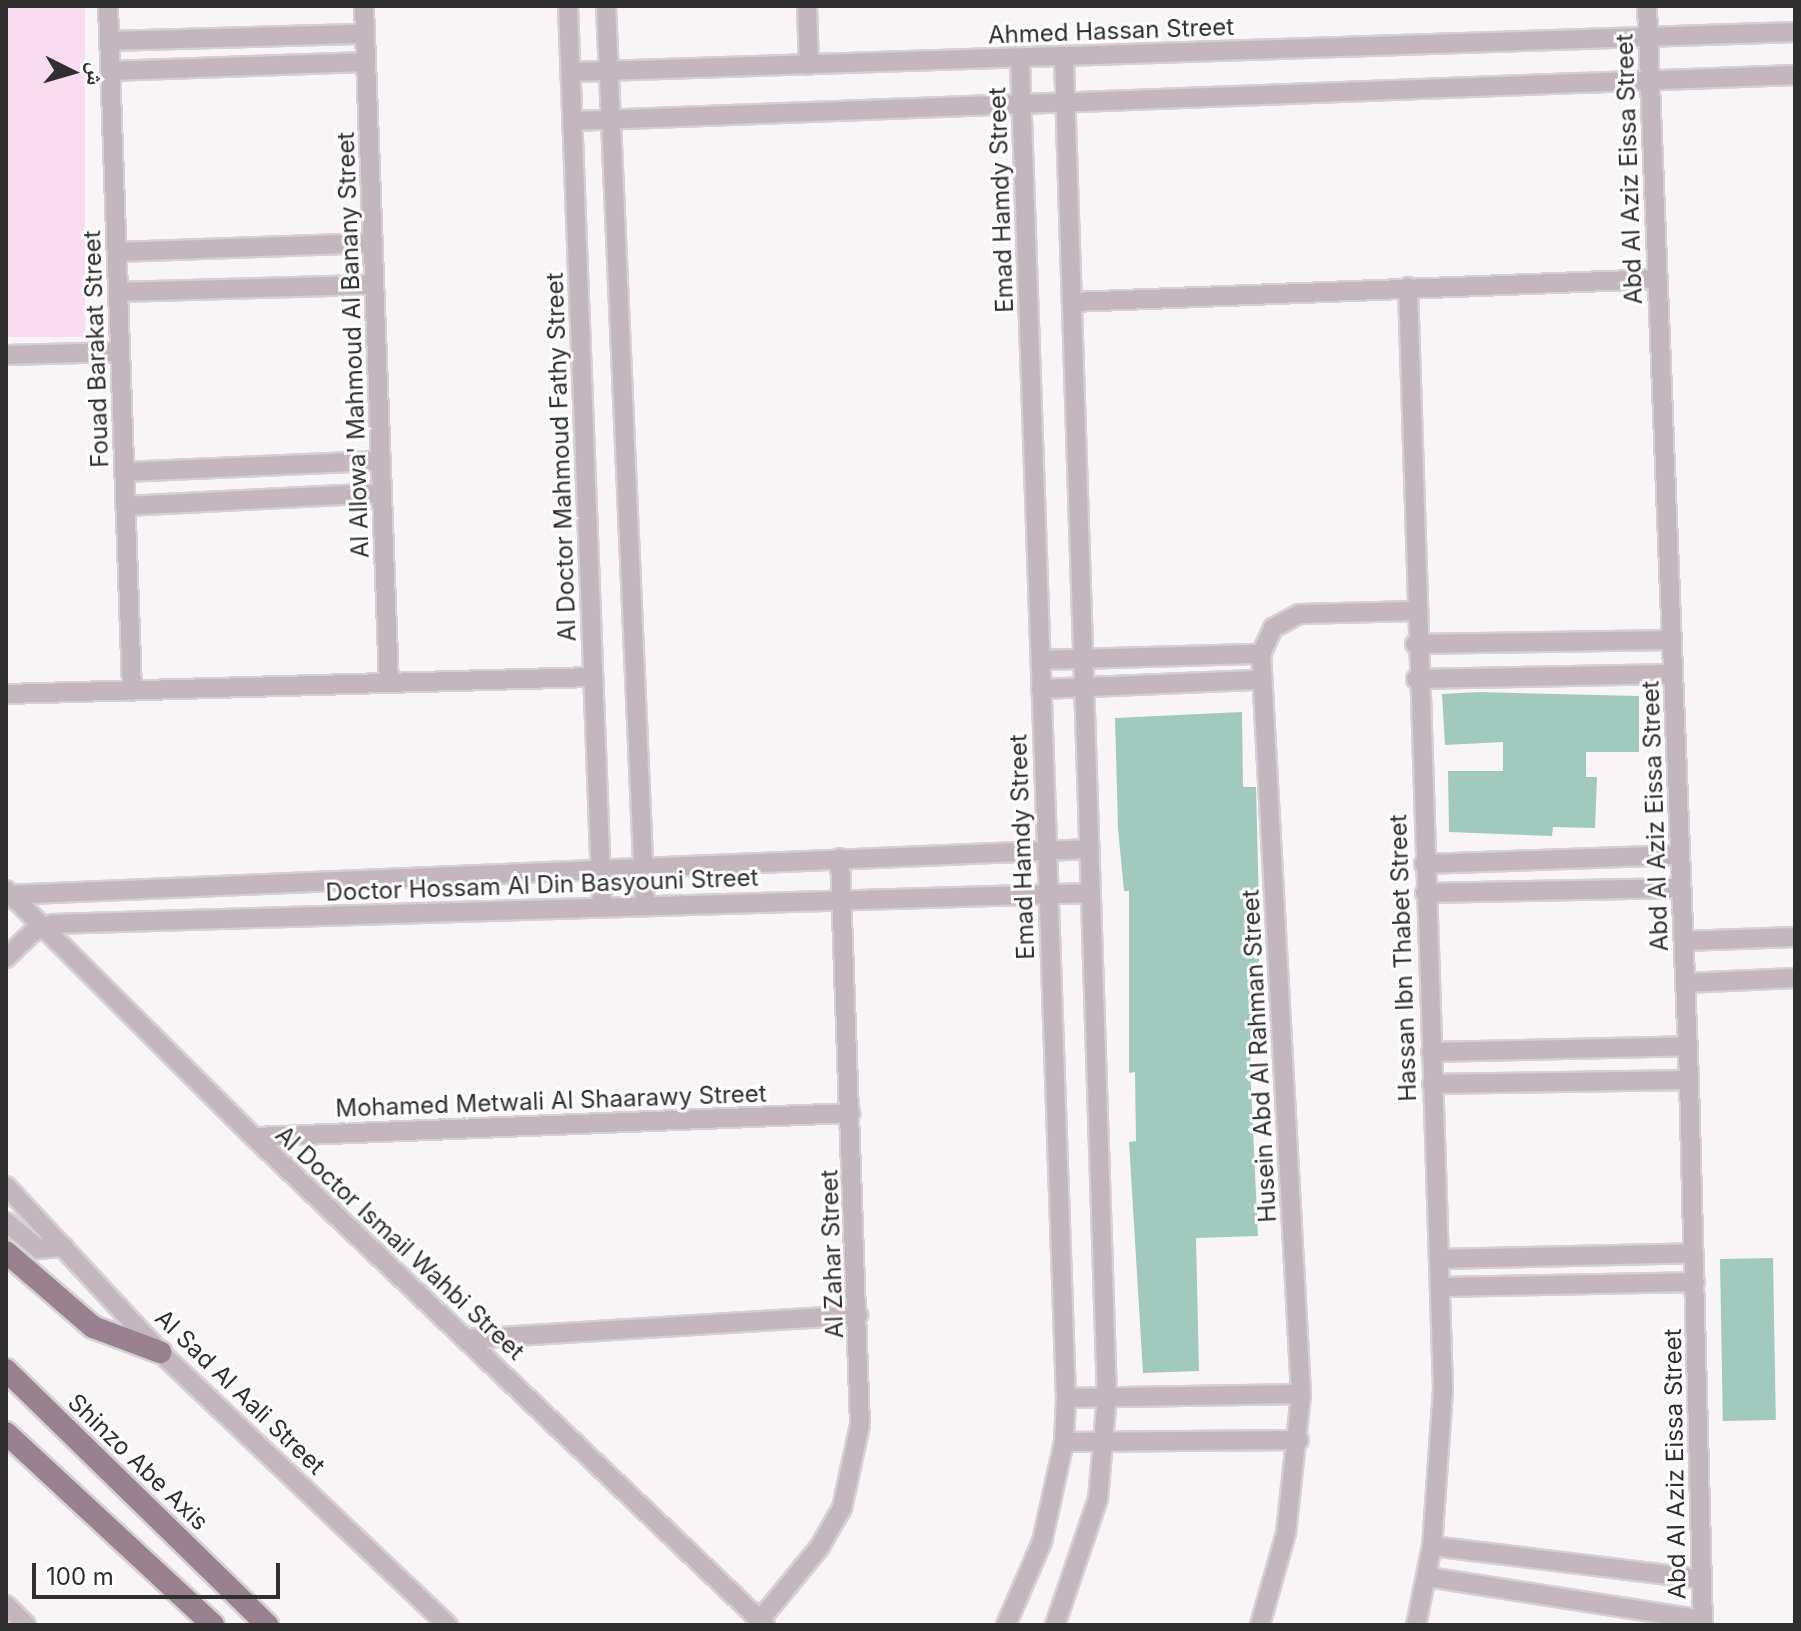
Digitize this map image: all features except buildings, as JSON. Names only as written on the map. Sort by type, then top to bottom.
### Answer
[{"type":"main road","points":[[6,1252],[93,1327],[160,1352]]},
{"type":"main road","name":"Shinzo Abe Axis","points":[[6,1370],[267,1625]]},
{"type":"main road","points":[[6,1433],[213,1625]]},
{"type":"street","name":"Fouad Barakat Street","points":[[108,6],[132,691]]},
{"type":"street","name":"Al Allowa' Mahmoud Al Banany Street","points":[[364,6],[389,683]]},
{"type":"street","name":"Al Doctor Mahmoud Fathy Street","points":[[568,6],[602,907]]},
{"type":"street","points":[[606,6],[645,906]]},
{"type":"street","points":[[807,6],[809,65]]},
{"type":"street","name":"Abd Al Aziz Eissa Street","points":[[1647,6],[1688,1046],[1702,1623]]},
{"type":"street","name":"Ahmed Hassan Street","points":[[572,72],[1795,32]]},
{"type":"street","points":[[109,41],[365,34]]},
{"type":"street","points":[[1055,1625],[1088,1542],[1107,1441],[1064,57]]},
{"type":"street","name":"Emad Hamdy Street","points":[[1006,1625],[1042,1542],[1064,1442],[1066,1398],[1020,58]]},
{"type":"street","points":[[110,71],[366,62]]},
{"type":"street","points":[[573,121],[1795,75]]},
{"type":"street","points":[[117,252],[373,243]]},
{"type":"street","points":[[1072,302],[1658,279]]},
{"type":"street","points":[[118,292],[374,285]]},
{"type":"street","name":"Hassan Ibn Thabet Street","points":[[1408,287],[1416,679],[1443,1390],[1432,1546],[1416,1625]]},
{"type":"street","points":[[6,355],[120,352]]},
{"type":"street","points":[[124,472],[381,461]]},
{"type":"street","points":[[125,506],[382,493]]},
{"type":"street","points":[[1041,660],[1261,654],[1273,628],[1299,614],[1415,611]]},
{"type":"street","points":[[1415,644],[1672,640]]},
{"type":"street","name":"Husein Abd Al Rahman Street","points":[[1260,1625],[1286,1533],[1299,1440],[1301,1394],[1260,680],[1261,654]]},
{"type":"street","points":[[1416,679],[1673,674]]},
{"type":"street","points":[[6,694],[593,677]]},
{"type":"street","points":[[1041,689],[1260,680]]},
{"type":"street","name":"Doctor Hossam Al Din Basyouni Street","points":[[7,893],[643,864],[1090,849]]},
{"type":"street","points":[[1424,864],[1680,855]]},
{"type":"street","name":"Al Zahar Street","points":[[762,1622],[819,1548],[842,1508],[860,1425],[840,858]]},
{"type":"street","points":[[1425,893],[1681,888]]},
{"type":"street","name":"Al Doctor Ismail Wahbi Street","points":[[7,893],[254,1137],[762,1622]]},
{"type":"street","name":"Doctor Hossam Al Din Basyouni Street","points":[[43,926],[1091,893]]},
{"type":"street","points":[[6,958],[43,926]]},
{"type":"street","points":[[1684,941],[1795,937]]},
{"type":"street","points":[[1685,983],[1795,978]]},
{"type":"street","points":[[1431,1052],[1688,1046]]},
{"type":"street","points":[[1432,1084],[1689,1080]]},
{"type":"street","name":"Mohamed Metwali Al Shaarawy Street","points":[[254,1137],[851,1113]]},
{"type":"street","name":"Al Sad Al Aali Street","points":[[6,1186],[160,1352],[448,1625]]},
{"type":"street","points":[[6,1222],[39,1249],[64,1247]]},
{"type":"street","points":[[1439,1259],[1694,1253]]},
{"type":"street","points":[[1441,1287],[1695,1282]]},
{"type":"street","points":[[467,1339],[858,1315]]},
{"type":"street","points":[[1066,1398],[1301,1394]]},
{"type":"street","points":[[1064,1442],[1299,1440]]},
{"type":"street","points":[[1432,1546],[1702,1579]]},
{"type":"street","points":[[1428,1577],[1702,1623]]},
{"type":"street","points":[[6,1605],[26,1625]]},
{"type":"shaded area","points":[[6,6],[85,6],[85,337],[6,337]]}]
